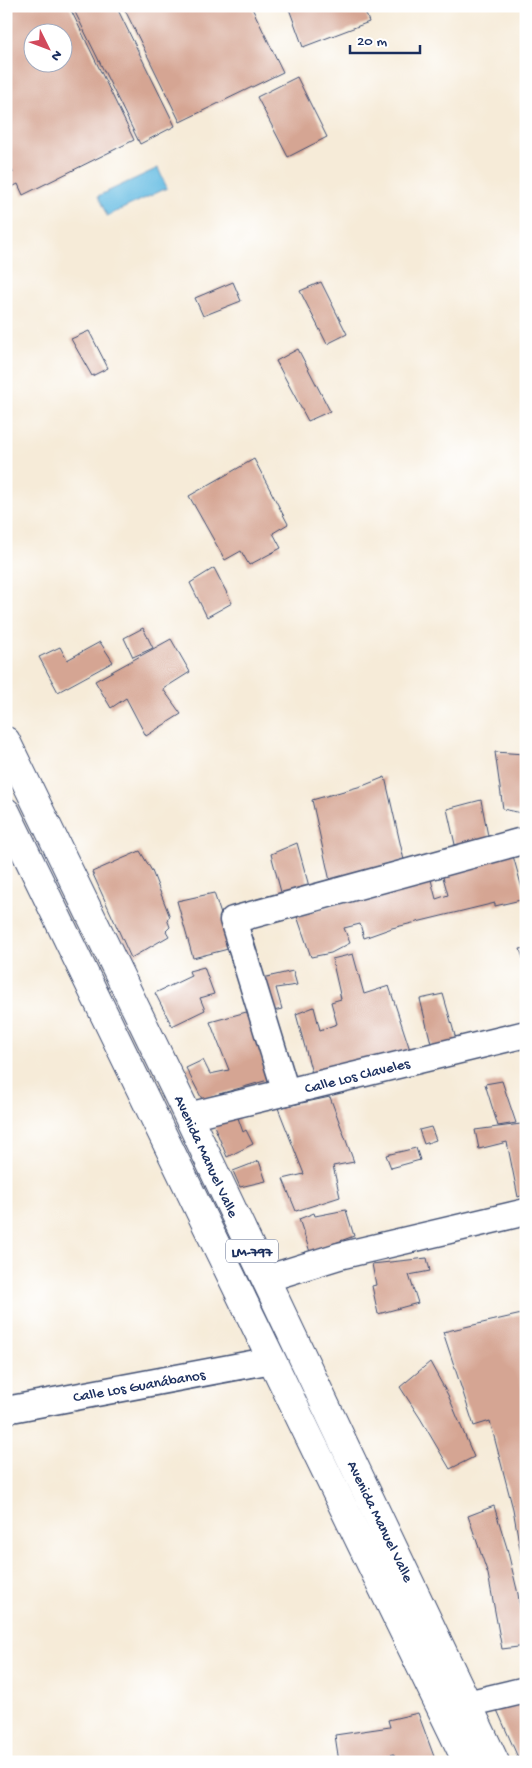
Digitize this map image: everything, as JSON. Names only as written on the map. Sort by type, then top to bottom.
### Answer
[{"type":"main road","name":"Avenida Manuel Valle","points":[[6,741],[188,1116],[495,1762]]},
{"type":"main road","name":"Avenida Manuel Valle","points":[[6,812],[467,1762]]},
{"type":"street","points":[[286,1092],[233,920],[526,840]]},
{"type":"street","name":"Calle Los Claveles","points":[[188,1116],[526,1034]]},
{"type":"street","points":[[265,1279],[338,1256],[526,1212]]},
{"type":"street","name":"Calle Los Guanábanos","points":[[6,1410],[272,1360]]},
{"type":"street","points":[[442,1710],[526,1690]]},
{"type":"water","points":[[158,168],[167,188],[107,216],[98,196]]},
{"type":"building","points":[[6,6],[69,6],[134,140],[23,195],[18,184],[6,190],[6,161],[13,173],[6,159]]},
{"type":"building","points":[[72,6],[116,6],[175,126],[140,144]]},
{"type":"building","points":[[123,6],[251,6],[283,72],[180,122]]},
{"type":"building","points":[[288,6],[363,6],[369,22],[303,47]]},
{"type":"building","points":[[297,77],[327,137],[288,157],[257,97]]},
{"type":"building","points":[[233,282],[241,301],[203,316],[195,298]]},
{"type":"building","points":[[321,282],[347,334],[327,344],[300,291]]},
{"type":"building","points":[[89,331],[108,368],[92,376],[71,339]]},
{"type":"building","points":[[298,349],[330,411],[308,421],[276,361]]},
{"type":"building","points":[[254,459],[288,524],[273,533],[281,548],[249,565],[241,551],[225,560],[189,496]]},
{"type":"building","points":[[214,568],[232,603],[207,617],[190,583]]},
{"type":"building","points":[[143,628],[153,648],[133,657],[124,638]]},
{"type":"building","points":[[171,639],[190,672],[163,689],[181,714],[146,736],[126,698],[111,708],[95,681]]},
{"type":"building","points":[[100,642],[113,662],[58,692],[39,657],[60,647],[67,660]]},
{"type":"building","points":[[495,752],[524,754],[526,814],[503,809]]},
{"type":"building","points":[[385,777],[404,860],[330,881],[312,800],[365,785]]},
{"type":"building","points":[[481,800],[489,841],[456,849],[447,809]]},
{"type":"building","points":[[297,843],[310,890],[282,896],[271,854]]},
{"type":"building","points":[[140,851],[152,871],[170,917],[167,919],[170,927],[166,931],[169,936],[131,958],[92,872]]},
{"type":"building","points":[[512,852],[525,899],[495,906],[495,903],[392,928],[364,938],[360,924],[344,928],[350,943],[331,953],[311,957],[297,916],[430,876],[436,899],[448,895],[441,870]]},
{"type":"building","points":[[214,893],[232,948],[193,958],[177,901]]},
{"type":"building","points":[[526,948],[526,964],[525,964],[520,949]]},
{"type":"building","points":[[353,954],[364,994],[389,986],[412,1056],[313,1077],[296,1014],[314,1007],[320,1030],[337,1024],[331,1002],[341,999],[332,959]]},
{"type":"building","points":[[204,967],[214,994],[200,998],[205,1010],[172,1026],[155,993],[191,976],[189,971]]},
{"type":"building","points":[[293,971],[297,985],[276,988],[282,1009],[265,1013],[254,980]]},
{"type":"building","points":[[443,994],[458,1046],[433,1051],[420,999]]},
{"type":"building","points":[[250,1011],[268,1080],[202,1099],[186,1068],[203,1060],[210,1074],[229,1070],[210,1022]]},
{"type":"building","points":[[502,1081],[516,1123],[498,1126],[485,1084]]},
{"type":"building","points":[[330,1097],[354,1162],[333,1166],[340,1197],[296,1211],[283,1179],[304,1174],[278,1108]]},
{"type":"building","points":[[237,1115],[243,1132],[246,1130],[253,1144],[227,1157],[213,1123]]},
{"type":"building","points":[[521,1124],[526,1146],[526,1194],[518,1197],[507,1142],[479,1149],[475,1130]]},
{"type":"building","points":[[431,1127],[436,1140],[424,1144],[419,1130]]},
{"type":"building","points":[[416,1148],[420,1160],[391,1168],[386,1155]]},
{"type":"building","points":[[259,1161],[266,1181],[240,1187],[233,1171]]},
{"type":"building","points":[[346,1210],[354,1236],[310,1252],[299,1219],[314,1213],[315,1216]]},
{"type":"building","points":[[427,1258],[430,1271],[409,1275],[418,1303],[378,1314],[372,1286],[376,1285],[372,1264]]},
{"type":"building","points":[[526,1313],[525,1576],[513,1509],[490,1421],[474,1426],[443,1332]]},
{"type":"building","points":[[430,1362],[448,1395],[474,1457],[450,1469],[400,1387]]},
{"type":"building","points":[[494,1506],[518,1594],[526,1646],[502,1649],[488,1574],[468,1516]]},
{"type":"building","points":[[526,1696],[526,1762],[520,1762],[494,1703]]},
{"type":"building","points":[[418,1713],[436,1762],[395,1762],[394,1754],[377,1758],[378,1762],[339,1762],[335,1735],[390,1727],[388,1720]]}]
